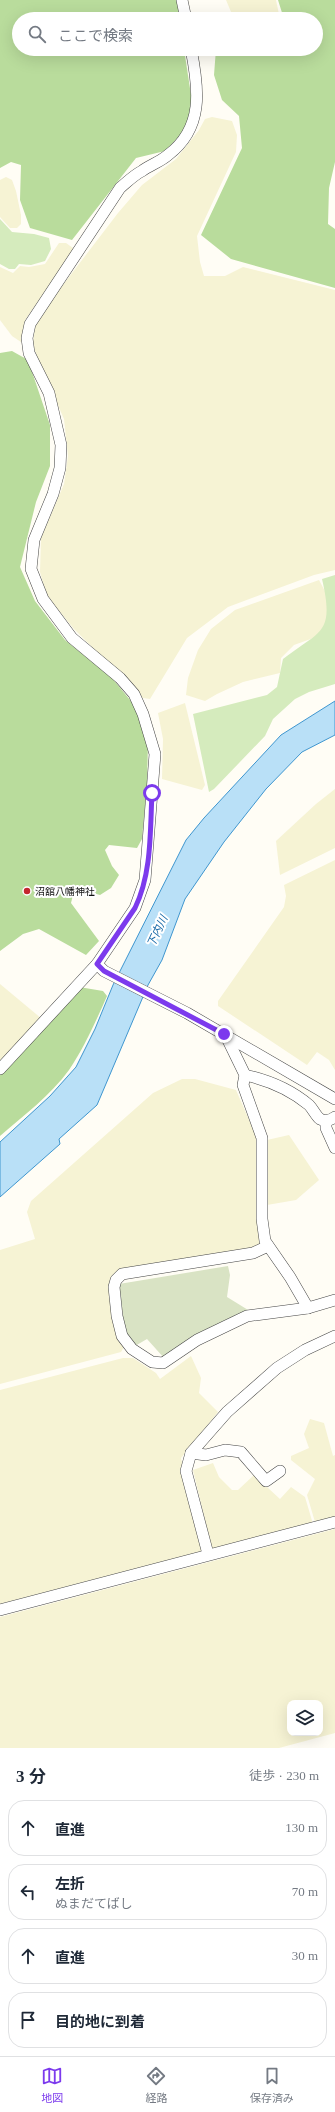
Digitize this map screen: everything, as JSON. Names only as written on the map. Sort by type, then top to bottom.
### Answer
[{"type":"street","points":[[182,0],[185,12]]},
{"type":"street","points":[[0,1069],[101,968],[135,908],[145,880],[155,754],[143,714],[134,694],[120,678],[72,638],[43,599],[31,569],[34,540],[53,494],[60,468],[61,445],[50,393],[30,354],[27,338],[30,324],[120,188],[140,172],[168,156],[187,137],[197,111],[197,86],[192,56]]},
{"type":"street","points":[[82,972],[112,931],[135,908]]},
{"type":"street","points":[[101,968],[187,1013],[335,1099]]},
{"type":"street","points":[[224,1034],[245,1075],[244,1085],[262,1138],[262,1219],[265,1241],[290,1277],[308,1308]]},
{"type":"street","points":[[245,1075],[263,1079],[290,1091],[310,1106],[320,1119],[330,1119],[326,1128],[335,1148]]},
{"type":"street","points":[[268,1246],[253,1253],[122,1274],[116,1280],[114,1287],[116,1316],[122,1336],[132,1349],[152,1362],[163,1363],[197,1340],[247,1316],[308,1308],[335,1302]]},
{"type":"street","points":[[208,1554],[186,1472],[191,1453],[227,1412],[277,1368],[305,1350],[335,1336]]},
{"type":"street","points":[[191,1453],[206,1455],[225,1450],[241,1452],[266,1481],[280,1471]]},
{"type":"street","points":[[0,1610],[208,1554],[335,1522]]},
{"type":"shaded area","points":[[226,0],[276,0],[279,12],[231,12]]},
{"type":"shaded area","points":[[212,117],[232,121],[237,135],[236,152],[197,236],[200,262],[204,276],[225,276],[243,267],[335,290],[335,570],[314,575],[228,607],[187,638],[150,699],[143,698],[74,629],[47,596],[40,572],[41,538],[64,484],[68,456],[64,419],[38,360],[33,344],[35,326],[46,307],[118,213],[142,185],[176,159],[199,130],[205,119]]},
{"type":"shaded area","points":[[6,177],[12,180],[16,191],[21,215],[21,224],[17,228],[10,228],[0,217],[0,180]]},
{"type":"shaded area","points":[[59,243],[66,243],[73,248],[73,252],[25,320],[21,342],[12,336],[0,320],[0,267],[13,273],[20,266],[29,267],[45,264]]},
{"type":"shaded area","points":[[319,580],[333,606],[333,617],[319,636],[294,645],[281,658],[280,673],[243,682],[205,701],[186,695],[188,678],[198,650],[211,629],[235,610]]},
{"type":"shaded area","points":[[185,703],[205,785],[202,790],[162,779],[163,739],[158,713]]},
{"type":"shaded area","points":[[335,789],[335,848],[280,875],[276,841],[316,804]]},
{"type":"shaded area","points":[[335,860],[335,1070],[329,1060],[317,1052],[307,1065],[218,1006],[218,1001],[284,907],[286,896],[284,885]]},
{"type":"shaded area","points":[[0,984],[42,1019],[0,1061]]},
{"type":"shaded area","points":[[182,1079],[195,1079],[236,1090],[257,1138],[262,1244],[252,1250],[114,1278],[116,1332],[124,1347],[121,1352],[0,1384],[0,1250],[35,1239],[27,1212],[31,1201],[153,1093]]},
{"type":"shaded area","points":[[289,1135],[319,1180],[296,1200],[267,1205],[267,1140]]},
{"type":"shaded area","points":[[191,1356],[201,1378],[199,1393],[218,1412],[181,1458],[203,1551],[0,1604],[0,1390],[123,1358],[133,1358],[156,1373],[160,1379]]},
{"type":"shaded area","points":[[310,1419],[324,1423],[333,1456],[335,1455],[335,1517],[315,1522],[307,1495],[315,1479],[291,1460],[291,1456],[309,1448],[304,1434]]},
{"type":"shaded area","points":[[213,1463],[219,1477],[232,1490],[238,1490],[254,1475],[280,1499],[291,1487],[305,1497],[313,1524],[212,1549],[193,1470]]},
{"type":"shaded area","points":[[335,1529],[335,1733],[279,1748],[0,1748],[0,1617]]},
{"type":"green space","points":[[0,0],[177,0],[179,12],[12,12],[12,56],[185,56],[193,108],[183,132],[165,151],[136,158],[72,240],[30,228],[20,200],[21,165],[11,162],[0,168]]},
{"type":"green space","points":[[278,0],[335,0],[335,162],[329,188],[328,224],[335,229],[335,288],[231,259],[201,235],[242,148],[239,116],[222,100],[214,75],[215,56],[323,56],[323,12],[282,12]]},
{"type":"green space","points":[[0,219],[12,232],[34,234],[49,238],[51,249],[45,261],[31,265],[19,264],[15,269],[9,269],[0,264]]},
{"type":"green space","points":[[12,351],[28,360],[50,425],[50,466],[36,502],[20,567],[35,601],[65,640],[112,678],[135,706],[148,742],[147,783],[142,839],[137,848],[109,845],[105,850],[112,866],[119,875],[111,888],[100,895],[82,890],[73,895],[71,903],[99,941],[86,955],[39,929],[23,934],[0,951],[0,353]]},
{"type":"green space","points":[[335,575],[335,684],[309,692],[295,699],[273,719],[265,736],[214,789],[209,792],[193,714],[267,695],[277,687],[283,659],[315,636],[321,629],[325,621],[327,611],[322,579]]},
{"type":"green space","points":[[79,987],[103,991],[107,996],[85,1044],[69,1070],[54,1088],[0,1136],[0,1074]]},
{"type":"green space","points":[[228,1266],[230,1275],[227,1297],[253,1313],[165,1359],[147,1339],[135,1346],[125,1333],[119,1284]]},
{"type":"water","name":"下内川","points":[[335,701],[335,735],[302,752],[266,789],[224,842],[185,899],[162,960],[148,985],[97,1105],[59,1139],[60,1144],[0,1197],[0,1142],[50,1096],[76,1067],[95,1029],[113,985],[186,840],[204,818],[281,735]]},
{"type":"place","name":"沼舘八幡神社","points":[[27,891]]},
{"type":"route","points":[[152,793],[145,880],[140,897],[135,908],[97,964],[104,971],[187,1013],[224,1034]]}]
